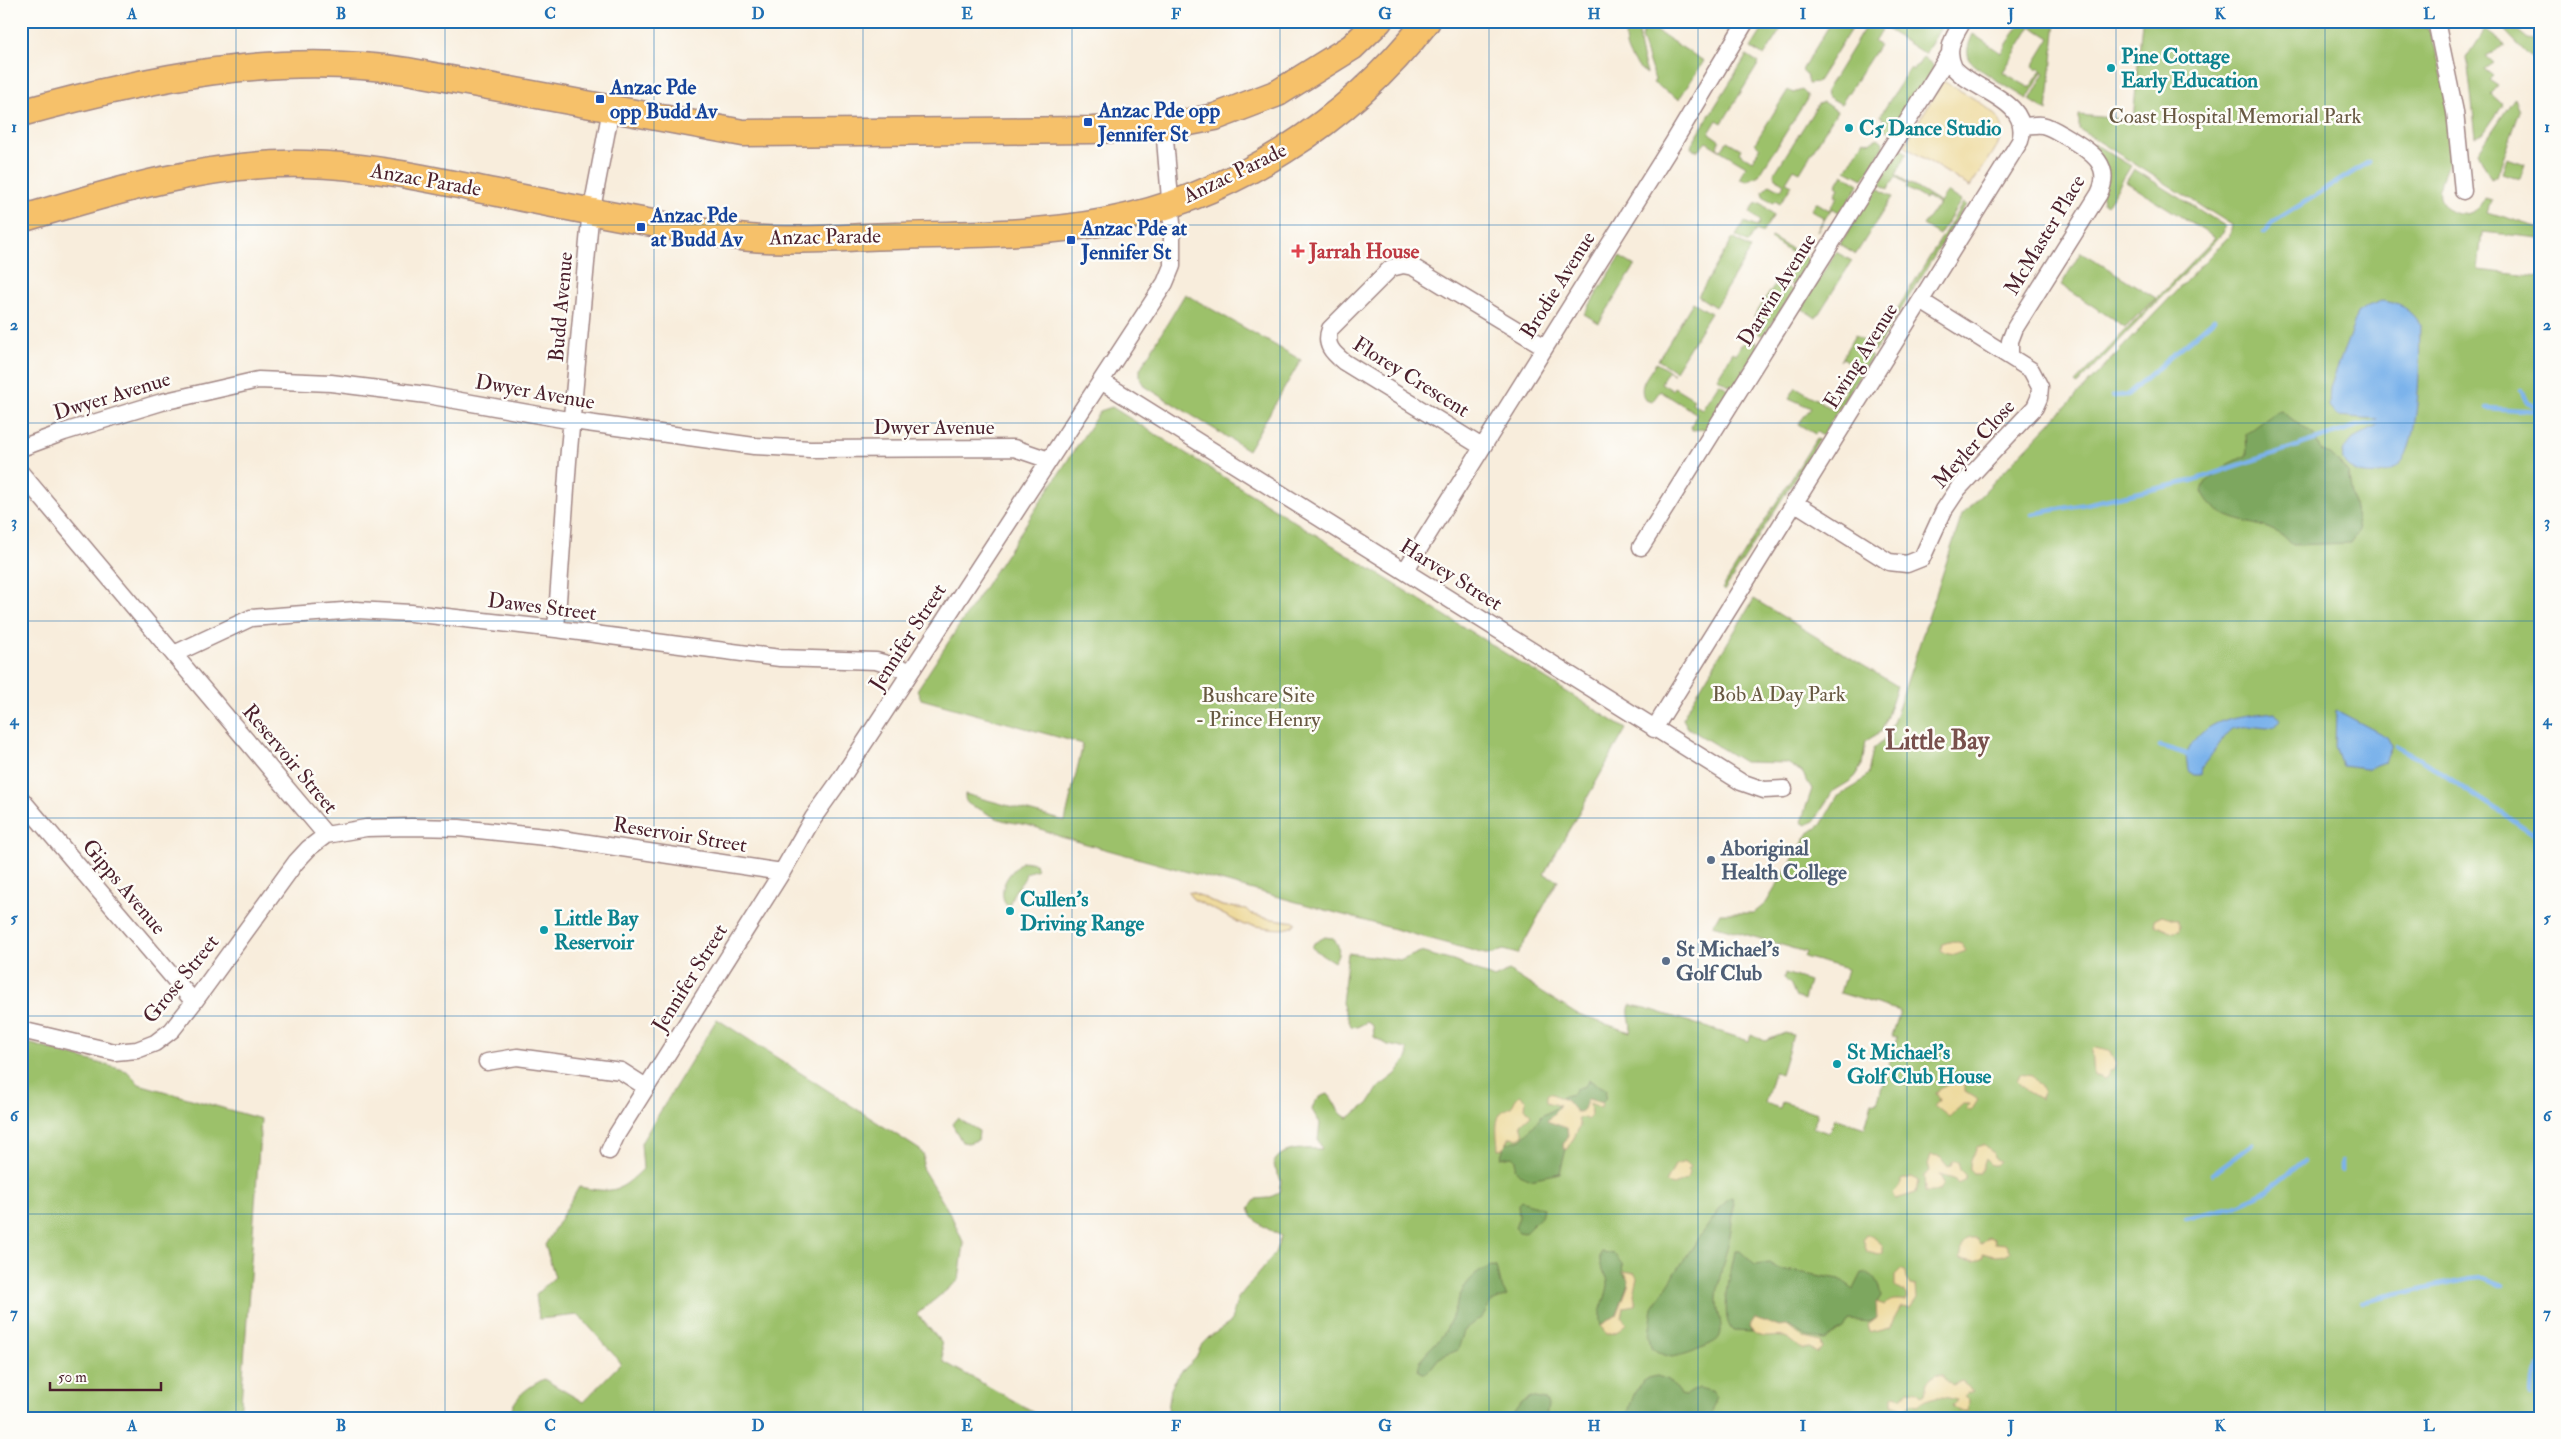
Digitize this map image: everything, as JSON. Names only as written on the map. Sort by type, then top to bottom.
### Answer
[{"type":"main road","points":[[21,113],[176,76],[239,67],[304,63],[378,66],[474,82],[727,130],[759,134],[1092,130],[1164,127],[1215,117],[1278,92],[1345,52],[1379,21]]},
{"type":"main road","name":"Anzac Parade","points":[[21,219],[140,185],[224,170],[294,164],[372,169],[591,212],[727,236],[764,238],[981,233],[1108,221],[1170,204],[1261,164],[1314,130],[1371,84],[1426,21]]},
{"type":"street","name":"Brodie Avenue","points":[[1405,571],[1678,135],[1746,21]]},
{"type":"street","points":[[1963,21],[1951,41],[1949,55],[1954,68],[1960,74],[2013,108],[2019,116],[2022,126]]},
{"type":"street","points":[[2436,21],[2456,112],[2463,191]]},
{"type":"street","name":"Darwin Avenue","points":[[1641,547],[1949,55]]},
{"type":"street","name":"Budd Avenue","points":[[556,629],[580,318],[591,212],[611,109]]},
{"type":"street","name":"McMaster Place","points":[[2010,356],[2010,340],[2014,330],[2099,194],[2104,176],[2100,162],[2088,150],[2048,127],[2039,125],[2022,126]]},
{"type":"street","name":"Ewing Avenue","points":[[1654,728],[2018,146],[2022,126]]},
{"type":"street","name":"Jennifer Street","points":[[609,1151],[646,1087],[782,872],[813,818],[1165,283],[1172,266],[1170,204],[1164,127]]},
{"type":"street","name":"Florey Crescent","points":[[1482,447],[1344,362],[1329,347],[1327,337],[1330,329],[1388,271],[1403,265],[1413,267],[1545,347]]},
{"type":"street","name":"Meyler Close","points":[[1794,502],[1889,562],[1904,565],[1919,560],[1928,549],[1944,510],[1958,489],[2037,406],[2040,390],[2037,377],[2030,368],[1921,301]]},
{"type":"street","name":"Dwyer Avenue","points":[[21,448],[64,432],[162,402],[258,380],[331,383],[427,395],[573,422],[754,446],[810,449],[1014,448],[1049,460]]},
{"type":"street","name":"Harvey Street","points":[[1101,381],[1745,784],[1764,790],[1784,790]]},
{"type":"street","name":"Reservoir Street","points":[[21,474],[326,836],[366,828],[459,828],[555,838],[782,872]]},
{"type":"street","name":"Dawes Street","points":[[174,654],[251,618],[304,612],[356,610],[411,613],[556,629],[780,658],[876,661],[911,671]]},
{"type":"street","name":"Gipps Avenue","points":[[21,799],[194,1002]]},
{"type":"street","name":"Grose Street","points":[[21,1030],[115,1052],[137,1050],[155,1043],[172,1030],[194,1002],[296,862],[309,848],[326,836]]},
{"type":"street","points":[[487,1062],[517,1057],[621,1072],[646,1087]]},
{"type":"green space","points":[[1630,21],[1643,24],[1640,30],[1639,42],[1647,74],[1635,64],[1628,51],[1625,36]]},
{"type":"green space","points":[[1768,21],[1786,21],[1764,56],[1751,48]]},
{"type":"green space","points":[[1832,21],[1856,21],[1817,83],[1808,84],[1806,74],[1802,70]]},
{"type":"green space","points":[[1874,21],[1945,21],[1925,54]]},
{"type":"green space","points":[[2022,21],[2056,21],[2047,111],[2030,100],[2045,73],[2039,67],[2037,69],[2033,66],[2050,38],[2031,26],[2003,72],[2030,88],[2041,71],[2043,72],[2027,99],[1980,69],[1969,57],[1968,47],[1973,34],[2001,53]]},
{"type":"green space","name":"Coast Hospital Memorial Park","points":[[2142,21],[2357,21],[2427,27],[2441,70],[2449,127],[2450,155],[2439,191],[2443,204],[2454,213],[2469,213],[2481,205],[2485,198],[2492,200],[2488,212],[2540,228],[2540,238],[2482,232],[2478,270],[2540,277],[2540,1418],[1167,1418],[1171,1388],[1174,1382],[1181,1372],[1195,1359],[1202,1344],[1230,1323],[1238,1298],[1275,1253],[1281,1236],[1257,1222],[1249,1208],[1256,1199],[1268,1198],[1279,1193],[1281,1180],[1273,1165],[1276,1159],[1281,1154],[1294,1150],[1322,1149],[1318,1140],[1320,1123],[1312,1110],[1315,1102],[1320,1097],[1328,1094],[1341,1114],[1348,1118],[1368,1104],[1379,1087],[1396,1074],[1408,1057],[1407,1049],[1388,1045],[1374,1037],[1373,1026],[1367,1022],[1357,1027],[1351,1026],[1342,1003],[1348,953],[1402,960],[1420,952],[1457,962],[1494,978],[1509,971],[1576,1014],[1630,1032],[1630,1005],[1646,1008],[1749,1041],[1751,1034],[1765,1041],[1785,1033],[1793,1035],[1781,1074],[1774,1072],[1765,1103],[1780,1108],[1782,1102],[1818,1113],[1813,1128],[1829,1133],[1834,1118],[1865,1128],[1872,1102],[1877,1103],[1897,1037],[1892,1036],[1900,1011],[1840,993],[1847,969],[1804,957],[1806,952],[1713,925],[1720,913],[1754,913],[1766,903],[1808,834],[1821,825],[1837,797],[1857,785],[1868,774],[1873,749],[1887,737],[1898,709],[1962,515],[2230,235],[2232,225],[2079,129],[2079,115],[2133,120]]},
{"type":"green space","points":[[2515,21],[2518,21],[2513,28],[2528,40],[2540,42],[2540,61],[2533,60],[2505,31],[2508,31]]},
{"type":"green space","points":[[1871,23],[1882,30],[1874,42],[1879,45],[1841,104],[1827,96],[1826,91],[1867,24]]},
{"type":"green space","points":[[1646,25],[1704,61],[1679,99],[1653,83],[1655,80],[1641,38]]},
{"type":"green space","points":[[2485,30],[2506,45],[2485,56],[2493,63],[2484,69],[2493,76],[2489,80],[2498,86],[2491,94],[2503,105],[2483,134],[2476,137],[2467,58]]},
{"type":"green space","points":[[1747,55],[1759,63],[1722,123],[1717,120],[1709,133],[1720,141],[1717,148],[1721,150],[1727,141],[1741,149],[1739,153],[1752,161],[1760,148],[1755,143],[1788,90],[1793,93],[1802,90],[1807,95],[1807,99],[1759,175],[1747,181],[1740,179],[1746,166],[1706,142],[1698,151],[1691,148],[1692,143]]},
{"type":"green space","points":[[1923,57],[1933,65],[1933,70],[1892,131],[1884,130],[1883,118],[1880,116],[1910,68],[1913,70],[1915,66],[1917,67]]},
{"type":"green space","points":[[2515,97],[2520,111],[2497,176],[2491,179],[2478,152]]},
{"type":"green space","points":[[1823,102],[1837,111],[1800,172],[1794,169],[1786,182],[1792,185],[1780,204],[1775,201],[1773,203],[1764,197],[1763,191],[1770,184],[1781,190],[1784,184],[1775,178],[1774,174],[1818,104]]},
{"type":"green space","points":[[1878,138],[1883,142],[1883,148],[1863,179],[1846,170],[1864,140],[1870,142]]},
{"type":"green space","points":[[2094,144],[2131,166],[2107,205],[2103,202],[2091,147]]},
{"type":"green space","points":[[1901,149],[1907,153],[1896,175],[1940,203],[1947,192],[1961,201],[1939,235],[1923,225],[1939,204],[1927,197],[1925,199],[1906,188],[1908,184],[1896,177],[1888,189],[1879,184]]},
{"type":"green space","points":[[2507,158],[2525,164],[2520,179],[2502,173]]},
{"type":"green space","points":[[2134,169],[2225,226],[2223,233],[2077,385],[2075,383],[2215,238],[2126,182]]},
{"type":"green space","points":[[1843,174],[1859,184],[1842,214],[1832,208],[1817,231],[1824,218],[1811,210],[1816,202],[1829,210],[1838,196],[1835,195],[1839,188],[1836,186]]},
{"type":"green space","points":[[1876,187],[1892,197],[1856,254],[1840,244]]},
{"type":"green space","points":[[1761,203],[1774,215],[1762,233],[1756,230],[1748,243],[1736,236],[1744,222],[1757,227],[1760,221],[1750,212],[1755,204]]},
{"type":"green space","points":[[1963,203],[1966,205],[1875,351],[1872,350]]},
{"type":"green space","points":[[1771,237],[1812,261],[1795,287],[1783,279],[1798,257],[1770,239]]},
{"type":"green space","points":[[1733,238],[1751,249],[1715,307],[1698,296]]},
{"type":"green space","points":[[1836,252],[1852,261],[1816,318],[1801,308]]},
{"type":"green space","points":[[2081,252],[2156,298],[2125,327],[2061,285]]},
{"type":"green space","points":[[1620,257],[1635,266],[1599,323],[1584,314]]},
{"type":"green space","points":[[1777,281],[1794,291],[1764,335],[1760,335],[1757,331],[1758,321],[1754,317]]},
{"type":"green space","points":[[1185,294],[1301,360],[1248,450],[1146,387],[1140,378],[1140,369]]},
{"type":"green space","points":[[1693,302],[1711,313],[1675,371],[1658,360]]},
{"type":"green space","points":[[1855,335],[1871,345],[1866,352],[1872,356],[1822,436],[1817,432],[1815,434],[1798,424],[1811,408],[1789,398],[1796,387],[1834,410],[1858,368],[1843,358],[1840,361]]},
{"type":"green space","points":[[1750,340],[1757,342],[1758,348],[1734,388],[1717,378],[1733,352],[1736,354],[1741,345]]},
{"type":"green space","points":[[1656,363],[1674,374],[1668,371],[1661,383],[1672,390],[1674,387],[1694,399],[1692,403],[1702,409],[1719,383],[1732,391],[1707,429],[1692,430],[1691,426],[1697,414],[1660,391],[1652,402],[1645,400],[1642,390],[1643,385]]},
{"type":"green space","name":"Bushcare Site - Prince Henry","points":[[1112,407],[1626,729],[1544,874],[1558,880],[1518,954],[1503,950],[1493,954],[1485,954],[1061,837],[1035,827],[1009,822],[968,804],[965,794],[1065,821],[1083,744],[921,699],[917,690],[1100,411]]},
{"type":"green space","points":[[2281,411],[2314,435],[2321,451],[2331,454],[2348,473],[2359,531],[2351,543],[2293,545],[2271,529],[2238,520],[2218,511],[2202,491],[2205,483],[2227,465],[2247,455],[2246,434],[2276,412]]},
{"type":"green space","points":[[1816,439],[1819,440],[1724,591],[1722,589]]},
{"type":"green space","name":"Bob A Day Park","points":[[1754,599],[1897,686],[1882,731],[1866,741],[1862,765],[1852,780],[1832,792],[1815,821],[1806,825],[1801,822],[1812,789],[1802,772],[1787,763],[1744,762],[1688,728],[1683,719]]},
{"type":"green space","points":[[1023,861],[1035,863],[1037,869],[1026,873],[1010,904],[1006,905],[1003,892],[1006,880]]},
{"type":"green space","points":[[1325,937],[1332,938],[1337,943],[1338,952],[1334,962],[1312,948],[1314,943]]},
{"type":"green space","points":[[1785,973],[1809,981],[1804,1000],[1796,997],[1791,985],[1784,978]]},
{"type":"green space","points":[[717,1019],[920,1150],[924,1156],[922,1168],[951,1215],[964,1244],[959,1280],[917,1314],[941,1342],[944,1362],[1045,1418],[508,1418],[517,1399],[531,1386],[544,1379],[583,1402],[621,1363],[579,1315],[539,1319],[536,1294],[555,1277],[545,1245],[579,1187],[600,1190],[615,1189],[628,1183],[643,1169],[641,1143]]},
{"type":"green space","points":[[21,1041],[127,1071],[139,1084],[261,1119],[240,1418],[21,1418]]},
{"type":"green space","points":[[1589,1080],[1606,1089],[1605,1100],[1602,1103],[1590,1100],[1582,1112],[1575,1112],[1567,1101],[1560,1097],[1573,1094],[1575,1089],[1585,1086]]},
{"type":"green space","points":[[1559,1106],[1560,1124],[1567,1127],[1568,1135],[1563,1145],[1566,1149],[1560,1173],[1530,1179],[1519,1174],[1515,1169],[1516,1159],[1513,1156],[1500,1158],[1505,1144],[1522,1139],[1542,1116]]},
{"type":"green space","points":[[957,1118],[979,1131],[978,1140],[968,1143],[962,1142],[952,1124]]},
{"type":"green space","points":[[1732,1197],[1733,1210],[1730,1235],[1718,1286],[1717,1303],[1721,1325],[1720,1335],[1718,1339],[1710,1344],[1681,1355],[1672,1357],[1662,1354],[1651,1348],[1649,1335],[1653,1308],[1687,1255],[1727,1199]]},
{"type":"green space","points":[[1521,1201],[1543,1208],[1541,1217],[1525,1233],[1519,1232],[1515,1228],[1519,1217],[1518,1204]]},
{"type":"green space","points":[[1735,1251],[1740,1251],[1755,1265],[1769,1263],[1779,1269],[1840,1279],[1854,1289],[1862,1273],[1867,1273],[1874,1277],[1879,1288],[1881,1297],[1877,1303],[1883,1316],[1869,1322],[1849,1320],[1844,1329],[1824,1339],[1807,1337],[1790,1327],[1779,1327],[1766,1323],[1749,1327],[1752,1332],[1733,1331],[1729,1324],[1726,1304]]},
{"type":"green space","points":[[1602,1252],[1614,1254],[1622,1264],[1623,1273],[1629,1280],[1617,1315],[1601,1325],[1600,1315],[1608,1285],[1600,1260]]},
{"type":"green space","points":[[1491,1266],[1496,1267],[1500,1284],[1507,1296],[1491,1302],[1482,1317],[1464,1331],[1458,1350],[1439,1358],[1427,1373],[1418,1371],[1421,1359],[1444,1333],[1465,1286],[1480,1272]]},
{"type":"green space","points":[[1657,1376],[1669,1380],[1680,1394],[1685,1395],[1699,1388],[1711,1391],[1715,1397],[1712,1414],[1718,1418],[1626,1418],[1639,1386],[1643,1381]]},
{"type":"green space","points":[[1531,1397],[1546,1400],[1548,1405],[1546,1418],[1510,1418],[1521,1403]]},
{"type":"sand","points":[[1943,81],[1990,110],[2002,125],[2002,133],[1997,146],[1970,187],[1904,146]]},
{"type":"sand","points":[[1192,892],[1222,906],[1246,909],[1251,914],[1265,918],[1296,922],[1293,926],[1281,929],[1244,925],[1193,899],[1188,893]]},
{"type":"sand","points":[[2162,915],[2177,920],[2180,926],[2179,930],[2170,932],[2155,925],[2154,919]]},
{"type":"sand","points":[[1953,941],[1961,943],[1966,951],[1955,955],[1943,953],[1941,949],[1942,944]]},
{"type":"sand","points":[[2095,1047],[2109,1050],[2116,1063],[2114,1069],[2110,1070],[2104,1079],[2094,1075],[2092,1050]]},
{"type":"sand","points":[[2020,1074],[2032,1076],[2044,1091],[2040,1099],[2026,1091],[2017,1081]]},
{"type":"sand","points":[[1956,1079],[1965,1081],[1965,1092],[1978,1100],[1971,1111],[1966,1109],[1969,1104],[1963,1104],[1949,1117],[1935,1106],[1940,1099],[1936,1092]]},
{"type":"sand","points":[[1550,1093],[1567,1101],[1576,1112],[1583,1110],[1588,1099],[1602,1103],[1601,1108],[1590,1103],[1591,1115],[1588,1119],[1584,1117],[1578,1119],[1580,1126],[1568,1149],[1564,1149],[1563,1145],[1568,1135],[1567,1128],[1547,1121],[1560,1106],[1547,1102],[1547,1095]]},
{"type":"sand","points":[[1520,1095],[1526,1100],[1525,1107],[1531,1115],[1521,1124],[1524,1135],[1519,1138],[1510,1137],[1504,1148],[1498,1149],[1498,1119],[1503,1111],[1511,1107]]},
{"type":"sand","points":[[1984,1145],[1993,1153],[1994,1158],[2000,1161],[1996,1165],[1991,1165],[1985,1159],[1980,1173],[1973,1173],[1969,1169],[1971,1159],[1977,1147]]},
{"type":"sand","points":[[1931,1156],[1940,1157],[1948,1167],[1951,1166],[1953,1161],[1958,1162],[1960,1170],[1965,1175],[1965,1179],[1958,1184],[1954,1179],[1939,1175],[1944,1184],[1940,1191],[1925,1191],[1924,1176],[1930,1171],[1928,1165]]},
{"type":"sand","points":[[1685,1162],[1690,1167],[1687,1169],[1689,1172],[1687,1179],[1674,1185],[1666,1183],[1675,1165]]},
{"type":"sand","points":[[1912,1177],[1918,1181],[1916,1193],[1896,1199],[1893,1193],[1901,1184],[1901,1180]]},
{"type":"sand","points":[[1866,1235],[1873,1237],[1883,1246],[1883,1253],[1878,1255],[1867,1252],[1863,1239]]},
{"type":"sand","points":[[1989,1237],[1994,1239],[1995,1243],[2006,1244],[2010,1252],[2000,1256],[1983,1253],[1983,1257],[1975,1261],[1960,1258],[1962,1244],[1966,1240],[1977,1239],[1980,1244]]},
{"type":"sand","points":[[1901,1269],[1905,1272],[1906,1279],[1910,1285],[1916,1286],[1917,1298],[1910,1308],[1901,1307],[1889,1328],[1870,1333],[1868,1325],[1877,1318],[1876,1303],[1885,1306],[1892,1300],[1906,1300],[1905,1293],[1895,1287],[1895,1275]]},
{"type":"sand","points":[[1624,1271],[1635,1273],[1638,1278],[1634,1294],[1636,1305],[1624,1307],[1622,1318],[1626,1323],[1620,1330],[1605,1334],[1601,1325],[1617,1315],[1628,1286],[1629,1280]]},
{"type":"sand","points":[[1755,1318],[1779,1327],[1786,1326],[1804,1338],[1821,1342],[1823,1348],[1817,1353],[1810,1349],[1804,1350],[1787,1338],[1762,1337],[1753,1332],[1749,1327]]},
{"type":"sand","points":[[1936,1374],[1943,1375],[1952,1385],[1962,1382],[1973,1391],[1967,1393],[1964,1397],[1969,1400],[1968,1411],[1959,1411],[1952,1406],[1957,1399],[1942,1396],[1928,1398],[1918,1405],[1912,1403],[1905,1408],[1892,1404],[1892,1396],[1895,1394],[1902,1397],[1908,1390],[1918,1391],[1922,1395],[1925,1393],[1927,1382]]},
{"type":"water","points":[[2381,301],[2393,303],[2404,308],[2420,325],[2416,414],[2409,447],[2403,460],[2395,468],[2384,473],[2360,473],[2350,469],[2344,463],[2343,454],[2348,444],[2354,438],[2377,427],[2377,419],[2337,416],[2329,406],[2330,387],[2358,313],[2368,306]]},
{"type":"water","points":[[2336,710],[2387,737],[2392,746],[2385,762],[2366,769],[2342,766],[2335,746]]},
{"type":"water","points":[[2275,712],[2280,720],[2276,726],[2267,728],[2248,726],[2231,729],[2202,767],[2201,775],[2194,775],[2188,771],[2186,755],[2193,742],[2212,726],[2235,717]]},
{"type":"waterway","points":[[2264,232],[2273,222],[2369,162]]},
{"type":"waterway","points":[[2113,396],[2127,395],[2214,319]]},
{"type":"waterway","points":[[2521,390],[2526,401],[2540,409]]},
{"type":"waterway","points":[[2486,408],[2540,411]]},
{"type":"waterway","points":[[2032,514],[2191,481],[2357,426],[2381,422]]},
{"type":"waterway","points":[[2160,746],[2187,754]]},
{"type":"waterway","points":[[2396,747],[2423,761],[2540,838]]},
{"type":"waterway","points":[[2212,1174],[2252,1144]]},
{"type":"waterway","points":[[2186,1218],[2232,1207],[2264,1193],[2304,1161]]},
{"type":"waterway","points":[[2342,1161],[2342,1170]]},
{"type":"waterway","points":[[2363,1302],[2470,1278],[2482,1277],[2503,1285]]},
{"type":"waterway","points":[[2532,1396],[2533,1379],[2540,1367]]},
{"type":"place","name":"Pine Cottage Early Education","points":[[2111,68]]},
{"type":"place","name":"Anzac Pde opp Budd Av","points":[[600,99]]},
{"type":"place","name":"Anzac Pde opp Jennifer St","points":[[1088,122]]},
{"type":"place","name":"C5 Dance Studio","points":[[1849,128]]},
{"type":"place","name":"Anzac Pde at Budd Av","points":[[641,227]]},
{"type":"place","name":"Anzac Pde at Jennifer St","points":[[1071,240]]},
{"type":"place","name":"Jarrah House","points":[[1298,251]]},
{"type":"place","name":"Aboriginal Health College","points":[[1711,860]]},
{"type":"place","name":"Cullen's Driving Range","points":[[1010,911]]},
{"type":"place","name":"Little Bay Reservoir","points":[[544,930]]},
{"type":"place","name":"St Michael's Golf Club","points":[[1666,961]]},
{"type":"place","name":"St Michael's Golf Club House","points":[[1837,1064]]},
{"type":"district","name":"Little Bay","points":[[1937,741]]}]
